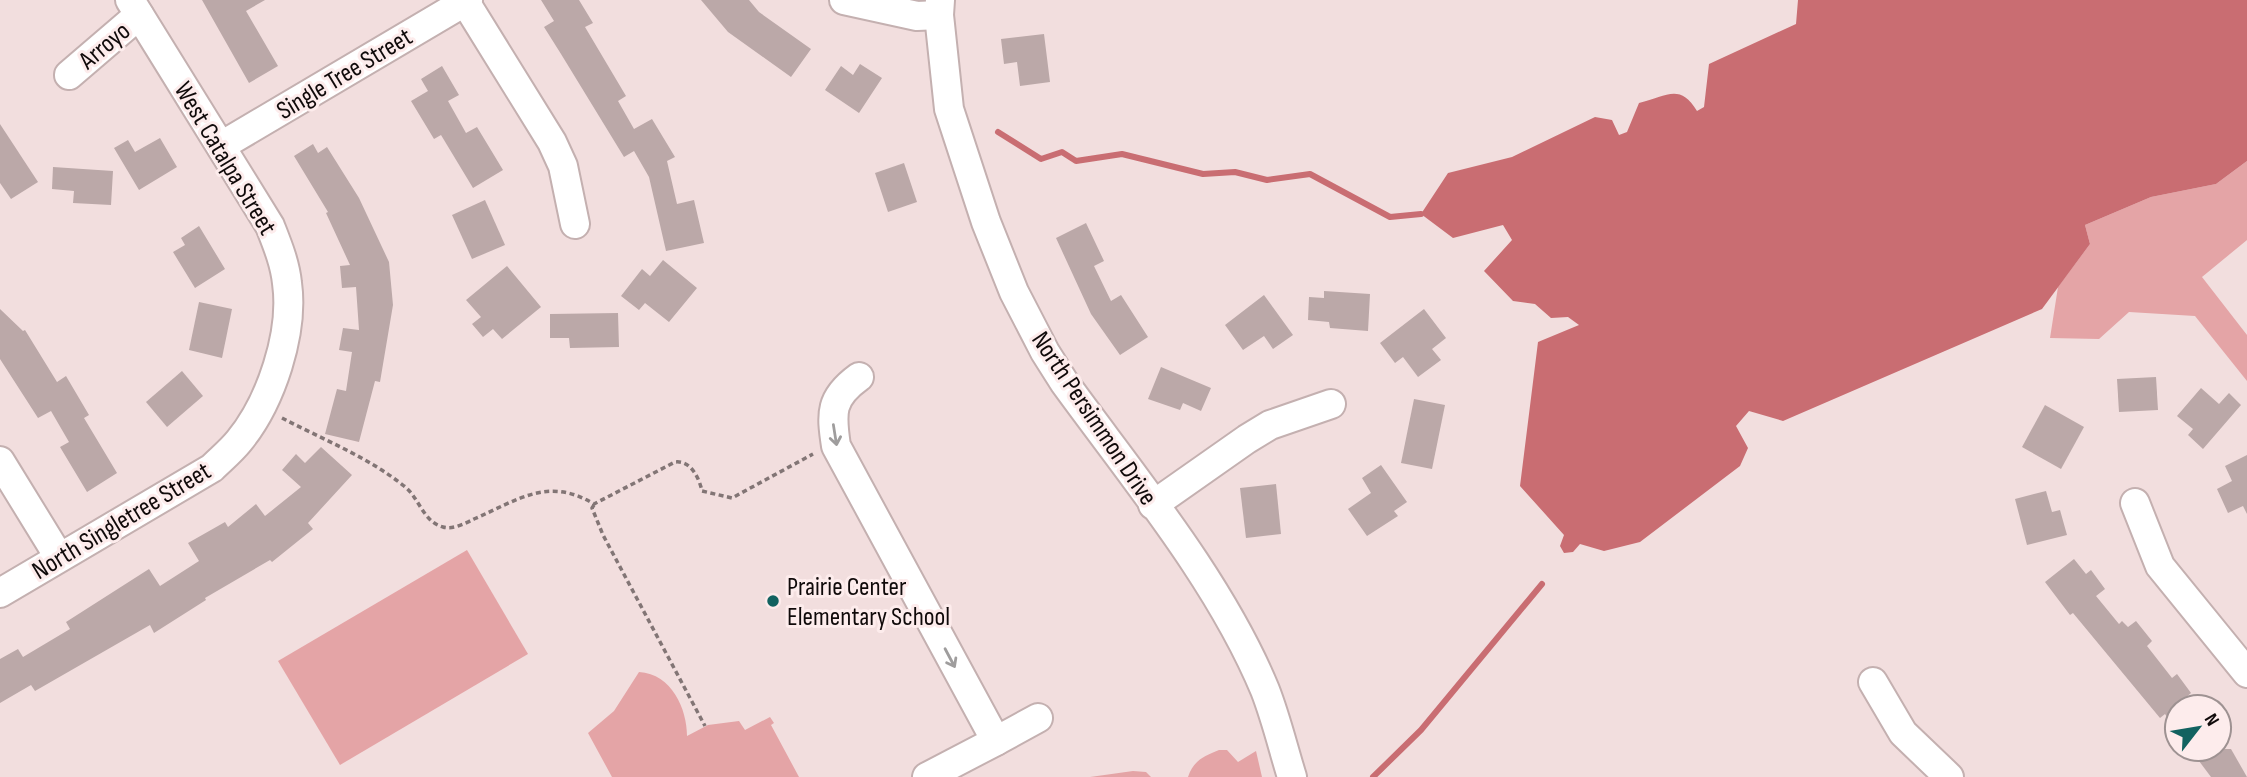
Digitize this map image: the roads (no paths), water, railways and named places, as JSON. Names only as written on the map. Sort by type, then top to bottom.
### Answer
[{"type":"street","points":[[844,0],[917,16],[940,7]]},
{"type":"street","points":[[466,1],[552,142],[563,166],[575,224]]},
{"type":"street","name":"Single Tree Street","points":[[221,146],[466,1]]},
{"type":"street","name":"North Persimmon Drive","points":[[940,7],[949,109],[986,222],[1014,292],[1064,382],[1153,505],[1231,621],[1264,689],[1292,777]]},
{"type":"street","name":"West Catalpa Street","points":[[134,8],[270,226],[279,250],[287,284],[286,327],[277,368],[261,407]]},
{"type":"street","name":"Arroyo","points":[[69,75],[134,8]]},
{"type":"street","points":[[859,377],[843,388],[836,400],[832,425],[836,446],[996,741]]},
{"type":"street","points":[[1153,505],[1270,425],[1331,404]]},
{"type":"street","name":"North Singletree Street","points":[[0,593],[212,468],[239,441],[261,407]]},
{"type":"street","points":[[0,461],[59,557]]},
{"type":"street","points":[[2135,503],[2160,566],[2247,673]]},
{"type":"street","points":[[1873,682],[1903,733],[1949,777]]},
{"type":"street","points":[[927,777],[1038,718]]},
{"type":"waterway","points":[[998,132],[1041,159],[1062,152],[1076,161],[1122,154],[1203,174],[1235,172],[1267,180],[1310,174],[1390,217],[1421,214]]},
{"type":"waterway","points":[[1373,777],[1421,730],[1542,584]]},
{"type":"place","name":"Prairie Center Elementary School","points":[[773,601]]}]
